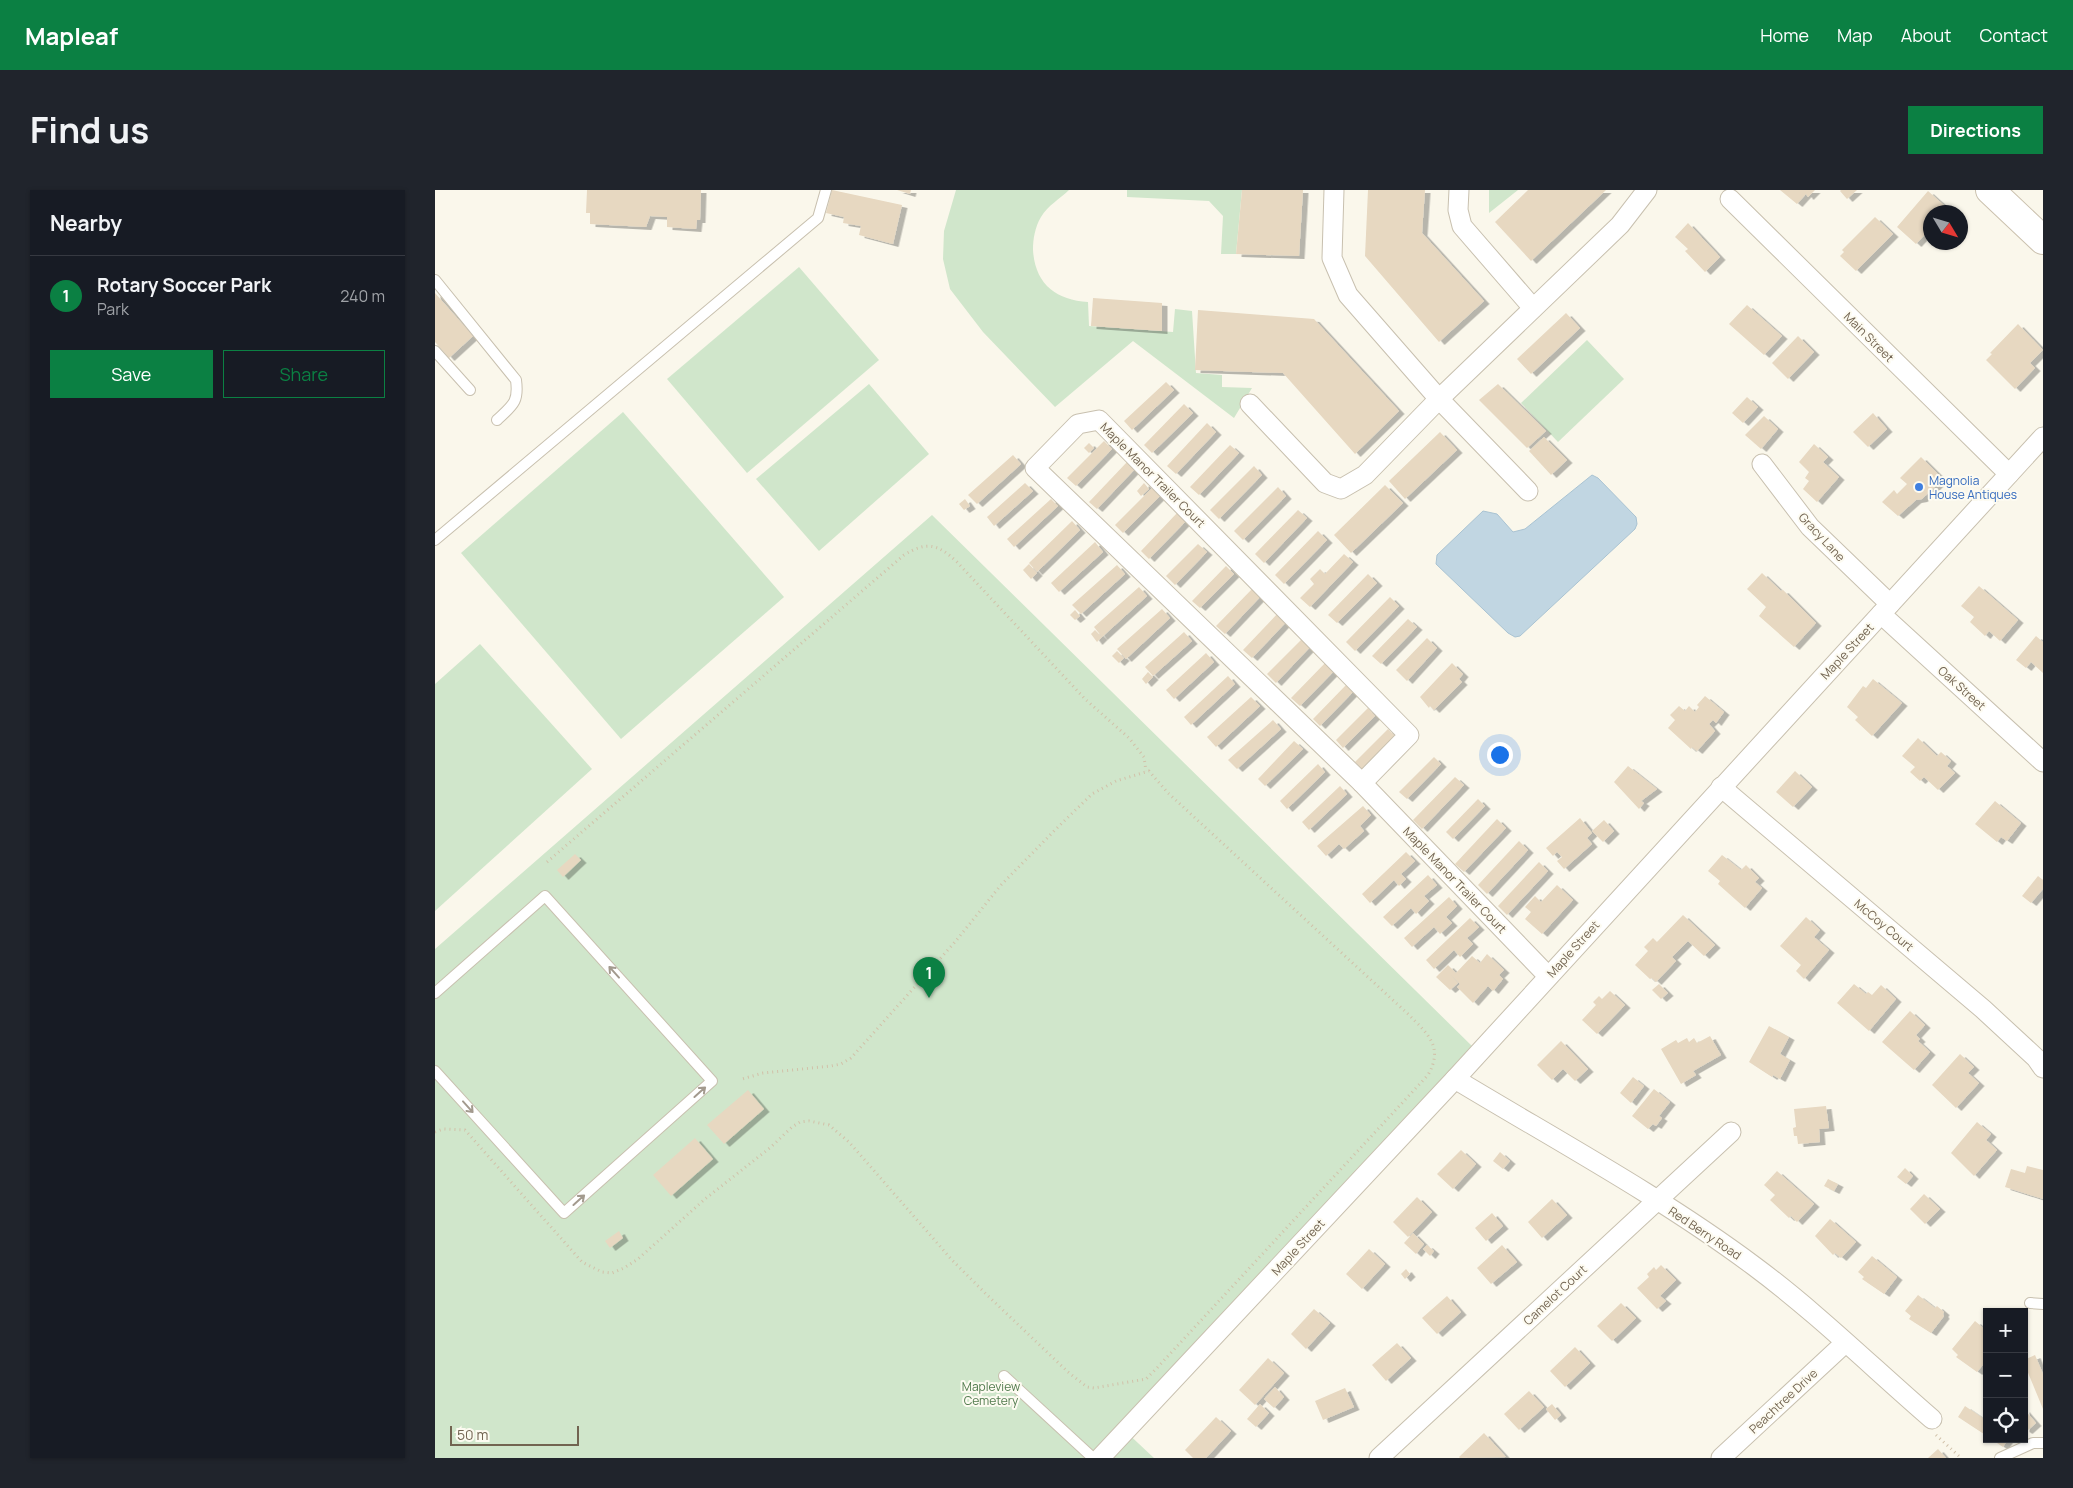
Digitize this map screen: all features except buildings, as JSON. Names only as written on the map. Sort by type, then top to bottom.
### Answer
[{"type":"street","points":[[1333,190],[1332,258],[1348,296],[1439,399],[1528,491]]},
{"type":"street","points":[[1459,190],[1458,210],[1462,226],[1533,308]]},
{"type":"street","points":[[1250,404],[1325,483],[1341,489],[1365,475],[1439,399],[1620,225],[1647,190]]},
{"type":"street","points":[[1991,190],[2043,240]]},
{"type":"street","name":"Main Street","points":[[1730,199],[2009,474]]},
{"type":"street","name":"Maple Manor Trailer Court","points":[[1362,783],[1409,735],[1099,420],[1078,424],[1035,468],[1362,783],[1548,976]]},
{"type":"street","name":"Maple Street","points":[[1100,1458],[1455,1079],[2043,438]]},
{"type":"street","name":"Gracy Lane","points":[[1762,464],[1810,527],[1885,609]]},
{"type":"street","name":"Oak Street","points":[[1885,609],[2043,762]]},
{"type":"street","name":"McCoy Court","points":[[1721,787],[1983,1009],[2035,1058],[2043,1068]]},
{"type":"street","name":"Red Berry Road","points":[[1455,1079],[1657,1201],[1755,1267],[1932,1419]]},
{"type":"street","name":"Camelot Court","points":[[1379,1458],[1731,1132]]},
{"type":"street","name":"Peachtree Drive","points":[[1721,1458],[1845,1343]]},
{"type":"lane","points":[[435,540],[818,218],[826,190]]},
{"type":"lane","points":[[435,280],[516,380],[518,393],[514,404],[497,420]]},
{"type":"lane","points":[[435,351],[470,390]]},
{"type":"lane","points":[[435,993],[545,896],[712,1081],[564,1213],[435,1071]]},
{"type":"lane","points":[[2030,1303],[2043,1304]]},
{"type":"lane","points":[[1004,1376],[1093,1458]]},
{"type":"lane","points":[[2000,1458],[2033,1443],[2043,1443]]},
{"type":"path","points":[[547,862],[904,555],[919,546],[931,546],[945,550],[1085,699],[1129,738],[1144,757],[1146,771]]},
{"type":"path","points":[[435,1132],[443,1129],[465,1130],[571,1251],[593,1269],[612,1273],[638,1259],[792,1127],[800,1122],[809,1121],[829,1125],[849,1142],[973,1280],[1081,1382],[1087,1387],[1095,1388],[1146,1379],[1428,1075],[1435,1057],[1435,1049],[1428,1034],[1408,1014],[1168,793],[1152,773],[1146,771],[1116,781],[1092,794],[1056,829],[1001,886],[955,942],[851,1058],[841,1064],[831,1066],[763,1073],[742,1079]]},
{"type":"path","points":[[1932,1419],[1929,1428],[1961,1458]]},
{"type":"green space","points":[[956,190],[1069,190],[1047,209],[1036,229],[1033,250],[1038,272],[1043,281],[1057,294],[1077,301],[1088,302],[1089,326],[1173,332],[1175,309],[1192,311],[1196,373],[1222,375],[1222,387],[1252,388],[1234,418],[1133,341],[1055,407],[983,332],[950,289],[943,259],[944,231]]},
{"type":"green space","points":[[1127,190],[1242,190],[1236,254],[1221,254],[1223,216],[1209,201],[1127,197]]},
{"type":"green space","points":[[1489,190],[1518,190],[1489,213]]},
{"type":"green space","points":[[799,267],[879,360],[747,473],[667,379]]},
{"type":"green space","points":[[1587,340],[1624,379],[1558,442],[1521,403]]},
{"type":"green space","points":[[869,384],[929,454],[819,551],[756,479]]},
{"type":"green space","points":[[623,412],[784,597],[621,739],[461,553]]},
{"type":"green space","name":"Mapleview Cemetery","points":[[932,515],[1474,1048],[1122,1428],[1154,1458],[435,1458],[435,949]]},
{"type":"green space","points":[[480,644],[592,769],[435,911],[435,684]]},
{"type":"water","points":[[1592,475],[1598,478],[1636,517],[1637,524],[1635,529],[1520,636],[1515,637],[1508,633],[1436,564],[1437,555],[1483,511],[1497,514],[1513,532],[1525,529]]},
{"type":"place","name":"Magnolia House Antiques","points":[[1919,487]]},
{"type":"place","name":"Rotary Soccer Park","points":[[929,998]]}]
